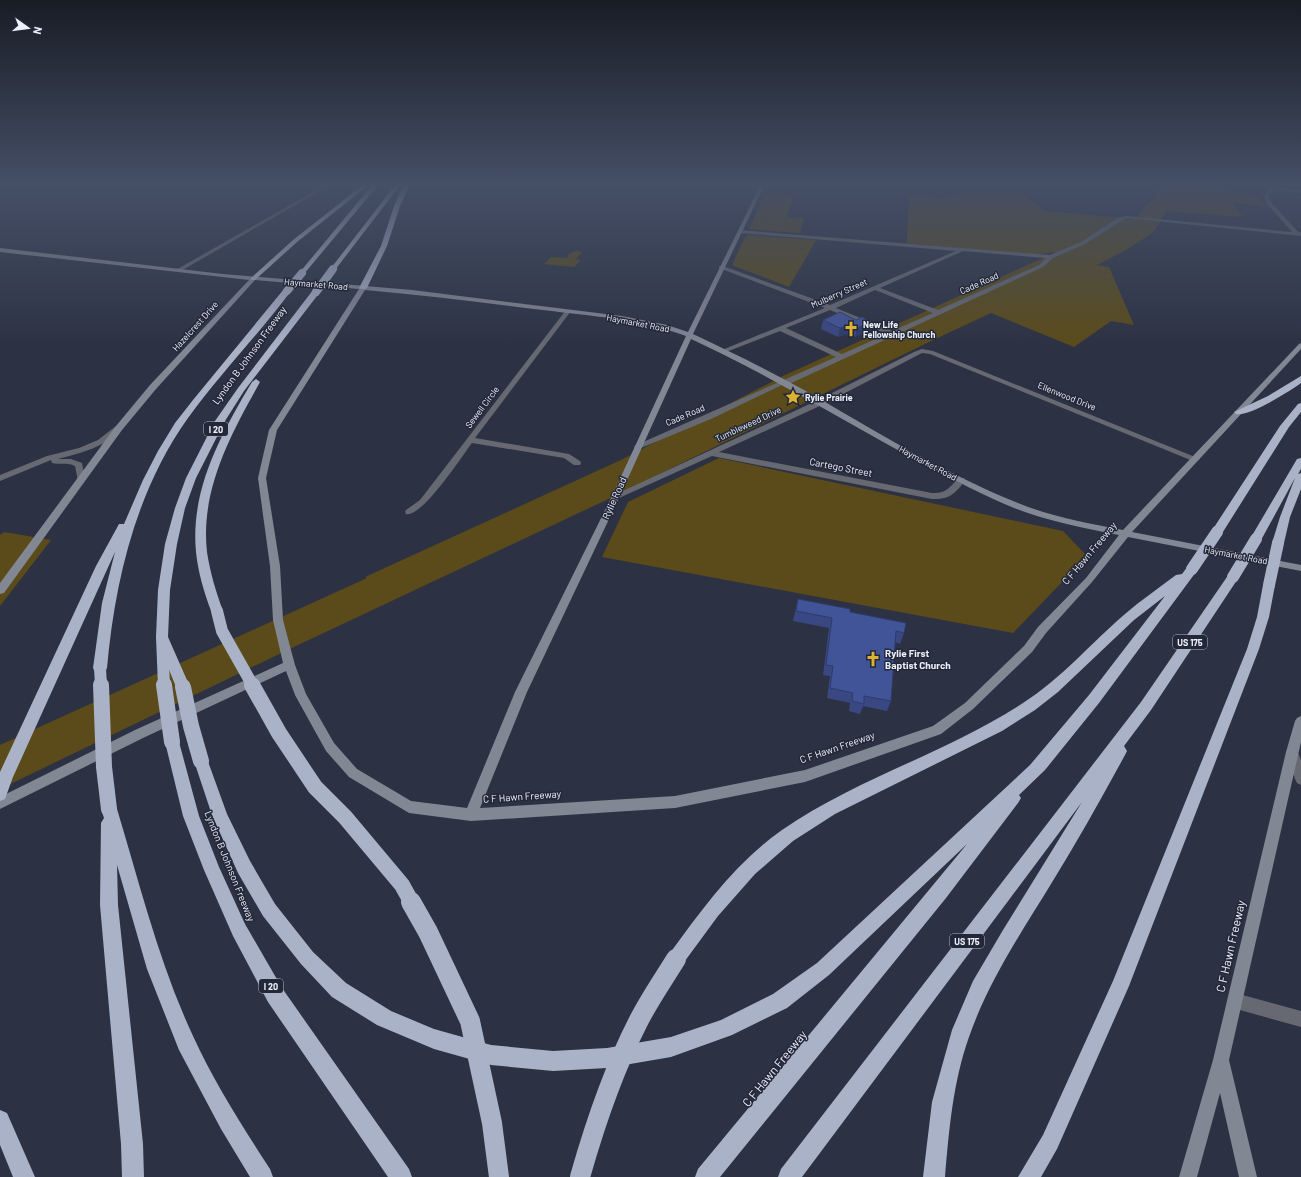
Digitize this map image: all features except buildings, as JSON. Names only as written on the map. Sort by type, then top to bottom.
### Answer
[{"type":"highway","points":[[253,279],[298,239]]},
{"type":"highway","name":"Lyndon B Johnson Freeway","points":[[262,1177],[228,1122],[186,1043],[156,969],[109,809],[104,767],[100,668],[107,604],[115,569],[136,505],[163,450],[181,423],[330,239]]},
{"type":"highway","name":"Lyndon B Johnson Freeway","points":[[356,239],[241,390],[220,421],[191,478],[180,508],[170,544],[164,590],[162,637],[164,694],[172,742],[191,816],[212,870],[239,930],[276,995],[401,1177]]},
{"type":"highway","points":[[363,288],[386,239]]},
{"type":"highway","points":[[288,328],[236,417],[223,442],[213,467],[200,521],[203,560],[208,583],[222,631],[278,733],[315,787],[345,817],[398,879],[428,932],[470,1021],[492,1123],[499,1177]]},
{"type":"highway","points":[[1239,412],[1265,403],[1284,392],[1301,379]]},
{"type":"highway","name":"C F Hawn Freeway","points":[[706,1177],[935,898],[1103,687],[1192,569],[1285,426],[1301,406]]},
{"type":"highway","name":"US 175","points":[[789,1177],[1146,706],[1233,577],[1301,461]]},
{"type":"highway","points":[[1029,1177],[1050,1142],[1120,986],[1253,649],[1263,617],[1278,543],[1285,517],[1301,476]]},
{"type":"highway","points":[[0,794],[5,777],[102,566],[136,505]]},
{"type":"highway","points":[[580,1177],[588,1146],[607,1092],[626,1047],[650,1000],[676,959],[712,910],[744,873],[787,836],[829,809],[997,727],[1030,706],[1058,683],[1130,617],[1192,569]]},
{"type":"highway","points":[[162,637],[183,687],[191,726],[201,761],[220,815],[244,867],[269,910],[307,958],[339,990],[384,1018],[434,1038],[491,1055],[553,1061],[607,1058],[671,1047],[724,1028],[780,1001],[823,969],[1040,765]]},
{"type":"highway","points":[[934,1177],[942,1102],[959,1037],[980,988],[1009,936],[1070,838],[1146,706]]},
{"type":"highway","points":[[109,809],[109,905],[132,1144],[133,1177]]},
{"type":"highway","points":[[0,1120],[24,1177]]},
{"type":"main road","name":"Rylie Road","points":[[471,815],[522,692],[616,496],[721,267],[736,239]]},
{"type":"main road","name":"Haymarket Road","points":[[0,250],[253,279],[363,288],[568,311],[645,322],[689,335],[724,351],[783,382],[877,436],[961,480],[1015,506],[1043,515],[1125,534],[1301,568]]},
{"type":"main road","name":"Hazelcrest Drive","points":[[119,428],[153,387],[253,279]]},
{"type":"main road","points":[[0,803],[139,734],[288,665],[278,620],[276,566],[267,519],[262,478],[267,451],[273,430],[290,400],[363,288]]},
{"type":"main road","name":"C F Hawn Freeway","points":[[288,665],[301,695],[330,747],[353,774],[409,807],[471,815],[667,802],[691,799],[805,776],[937,730],[968,706],[1028,649],[1042,630],[1089,580],[1125,534],[1301,345]]},
{"type":"main road","points":[[0,590],[119,428]]},
{"type":"main road","name":"C F Hawn Freeway","points":[[1188,1177],[1221,1060],[1292,752],[1301,723]]},
{"type":"main road","points":[[1221,1060],[1248,1177]]},
{"type":"street","points":[[177,271],[233,239]]},
{"type":"street","points":[[833,239],[1051,257]]},
{"type":"street","name":"Cade Road","points":[[638,446],[708,417],[890,333],[1041,266],[1051,257],[1089,239]]},
{"type":"street","name":"Mulberry Street","points":[[724,351],[962,250]]},
{"type":"street","points":[[721,267],[829,307],[890,333]]},
{"type":"street","points":[[874,288],[937,312]]},
{"type":"street","name":"Sewell Circle","points":[[409,512],[423,502],[568,311]]},
{"type":"street","points":[[780,328],[840,356]]},
{"type":"street","name":"Tumbleweed Drive","points":[[616,496],[819,403],[882,372],[916,353],[922,351],[931,352]]},
{"type":"street","name":"Ellenwood Drive","points":[[931,352],[1196,459]]},
{"type":"street","points":[[0,478],[50,458],[82,450],[101,442],[119,428]]},
{"type":"street","points":[[470,440],[566,456],[577,464]]},
{"type":"street","name":"Cartego Street","points":[[710,453],[932,496],[942,497],[948,495],[961,480]]},
{"type":"street","points":[[30,465],[55,461],[71,461],[79,465],[81,479]]},
{"type":"street","points":[[1292,752],[1301,780]]},
{"type":"street","points":[[1235,1001],[1301,1019]]},
{"type":"shaded area","points":[[744,239],[816,240],[789,287],[732,265]]},
{"type":"shaded area","points":[[907,239],[1143,239],[1097,265],[1109,267],[1134,325],[1111,321],[1074,347],[991,313],[602,502],[298,645],[0,789],[0,745],[367,578],[365,577],[621,460],[783,376],[1056,252],[1030,255],[907,243]]},
{"type":"shaded area","points":[[576,251],[582,252],[575,259],[581,260],[574,267],[544,264],[551,257],[567,258],[569,254]]},
{"type":"shaded area","points":[[719,458],[1063,531],[1087,556],[1013,633],[602,557],[628,502]]},
{"type":"shaded area","points":[[4,532],[51,540],[0,606],[0,535]]},
{"type":"place","name":"New Life Fellowship Church","points":[[851,329]]},
{"type":"place","name":"Rylie Prairie","points":[[793,397]]},
{"type":"place","name":"Rylie First Baptist Church","points":[[873,659]]}]
